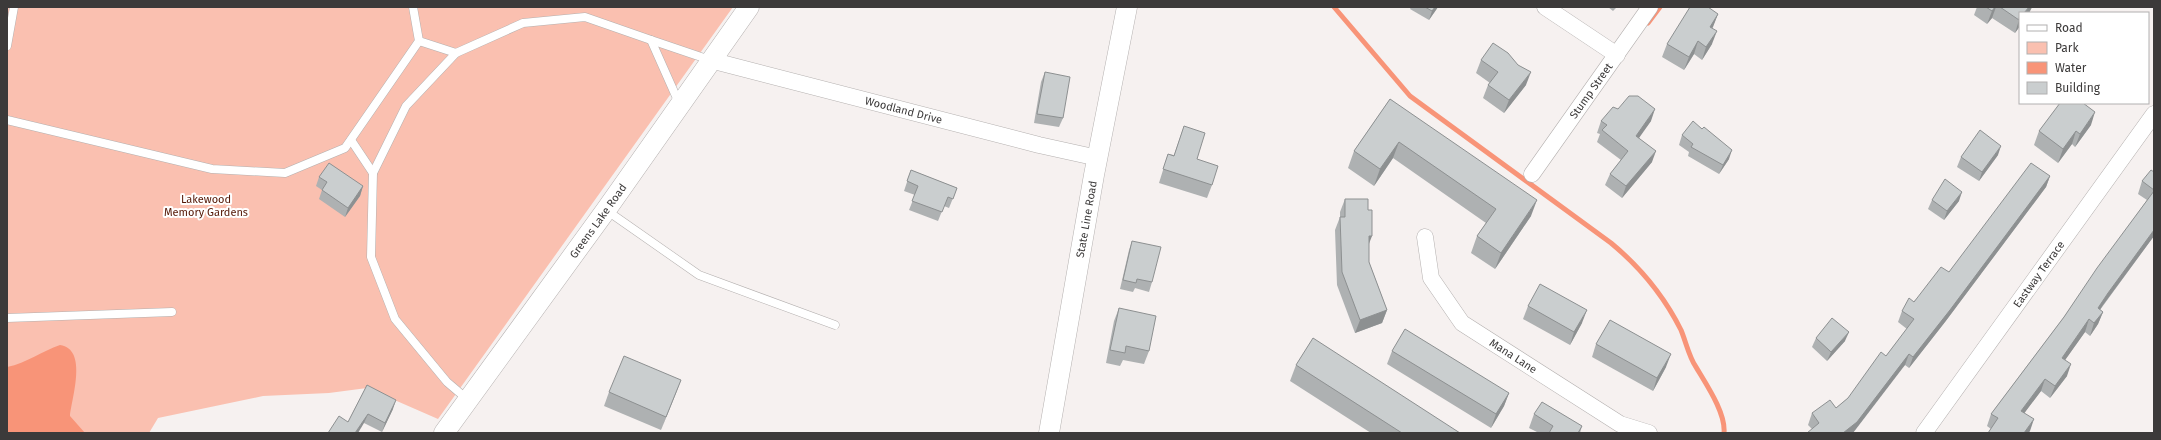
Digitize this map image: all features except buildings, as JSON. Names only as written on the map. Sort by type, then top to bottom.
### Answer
[{"type":"street","name":"Greens Lake Road","points":[[444,433],[467,399],[606,210],[710,60],[749,7]]},
{"type":"street","name":"State Line Road","points":[[1049,433],[1098,158],[1127,7]]},
{"type":"street","points":[[1545,7],[1617,54]]},
{"type":"street","name":"Stump Street","points":[[1532,174],[1650,7]]},
{"type":"street","name":"Woodland Drive","points":[[710,60],[1039,145],[1098,158]]},
{"type":"street","name":"Eastway Terrace","points":[[1924,433],[2154,114]]},
{"type":"street","name":"Mana Lane","points":[[1425,237],[1431,278],[1462,323],[1618,428],[1649,433]]},
{"type":"lane","points":[[7,120],[212,168],[285,173],[345,148],[419,41],[413,7]]},
{"type":"lane","points":[[7,46],[12,8]]},
{"type":"lane","points":[[467,399],[447,382],[395,319],[371,257],[374,173],[406,106],[456,53],[524,23],[585,17],[710,60]]},
{"type":"lane","points":[[651,40],[680,105]]},
{"type":"lane","points":[[419,41],[456,53]]},
{"type":"lane","points":[[351,140],[374,173]]},
{"type":"lane","points":[[606,210],[698,274],[835,325]]},
{"type":"lane","points":[[7,318],[172,312]]},
{"type":"green space","name":"Lakewood Memory Gardens","points":[[7,7],[733,7],[438,419],[367,388],[329,393],[263,396],[158,418],[149,433],[7,433]]},
{"type":"water","points":[[60,345],[69,348],[74,355],[76,375],[70,416],[85,433],[7,433],[7,367],[21,363]]},
{"type":"waterway","points":[[1334,7],[1410,96],[1611,243],[1632,262],[1667,305],[1681,330],[1691,359],[1719,408],[1724,425],[1724,433]]},
{"type":"waterway","points":[[1648,23],[1660,7]]}]
